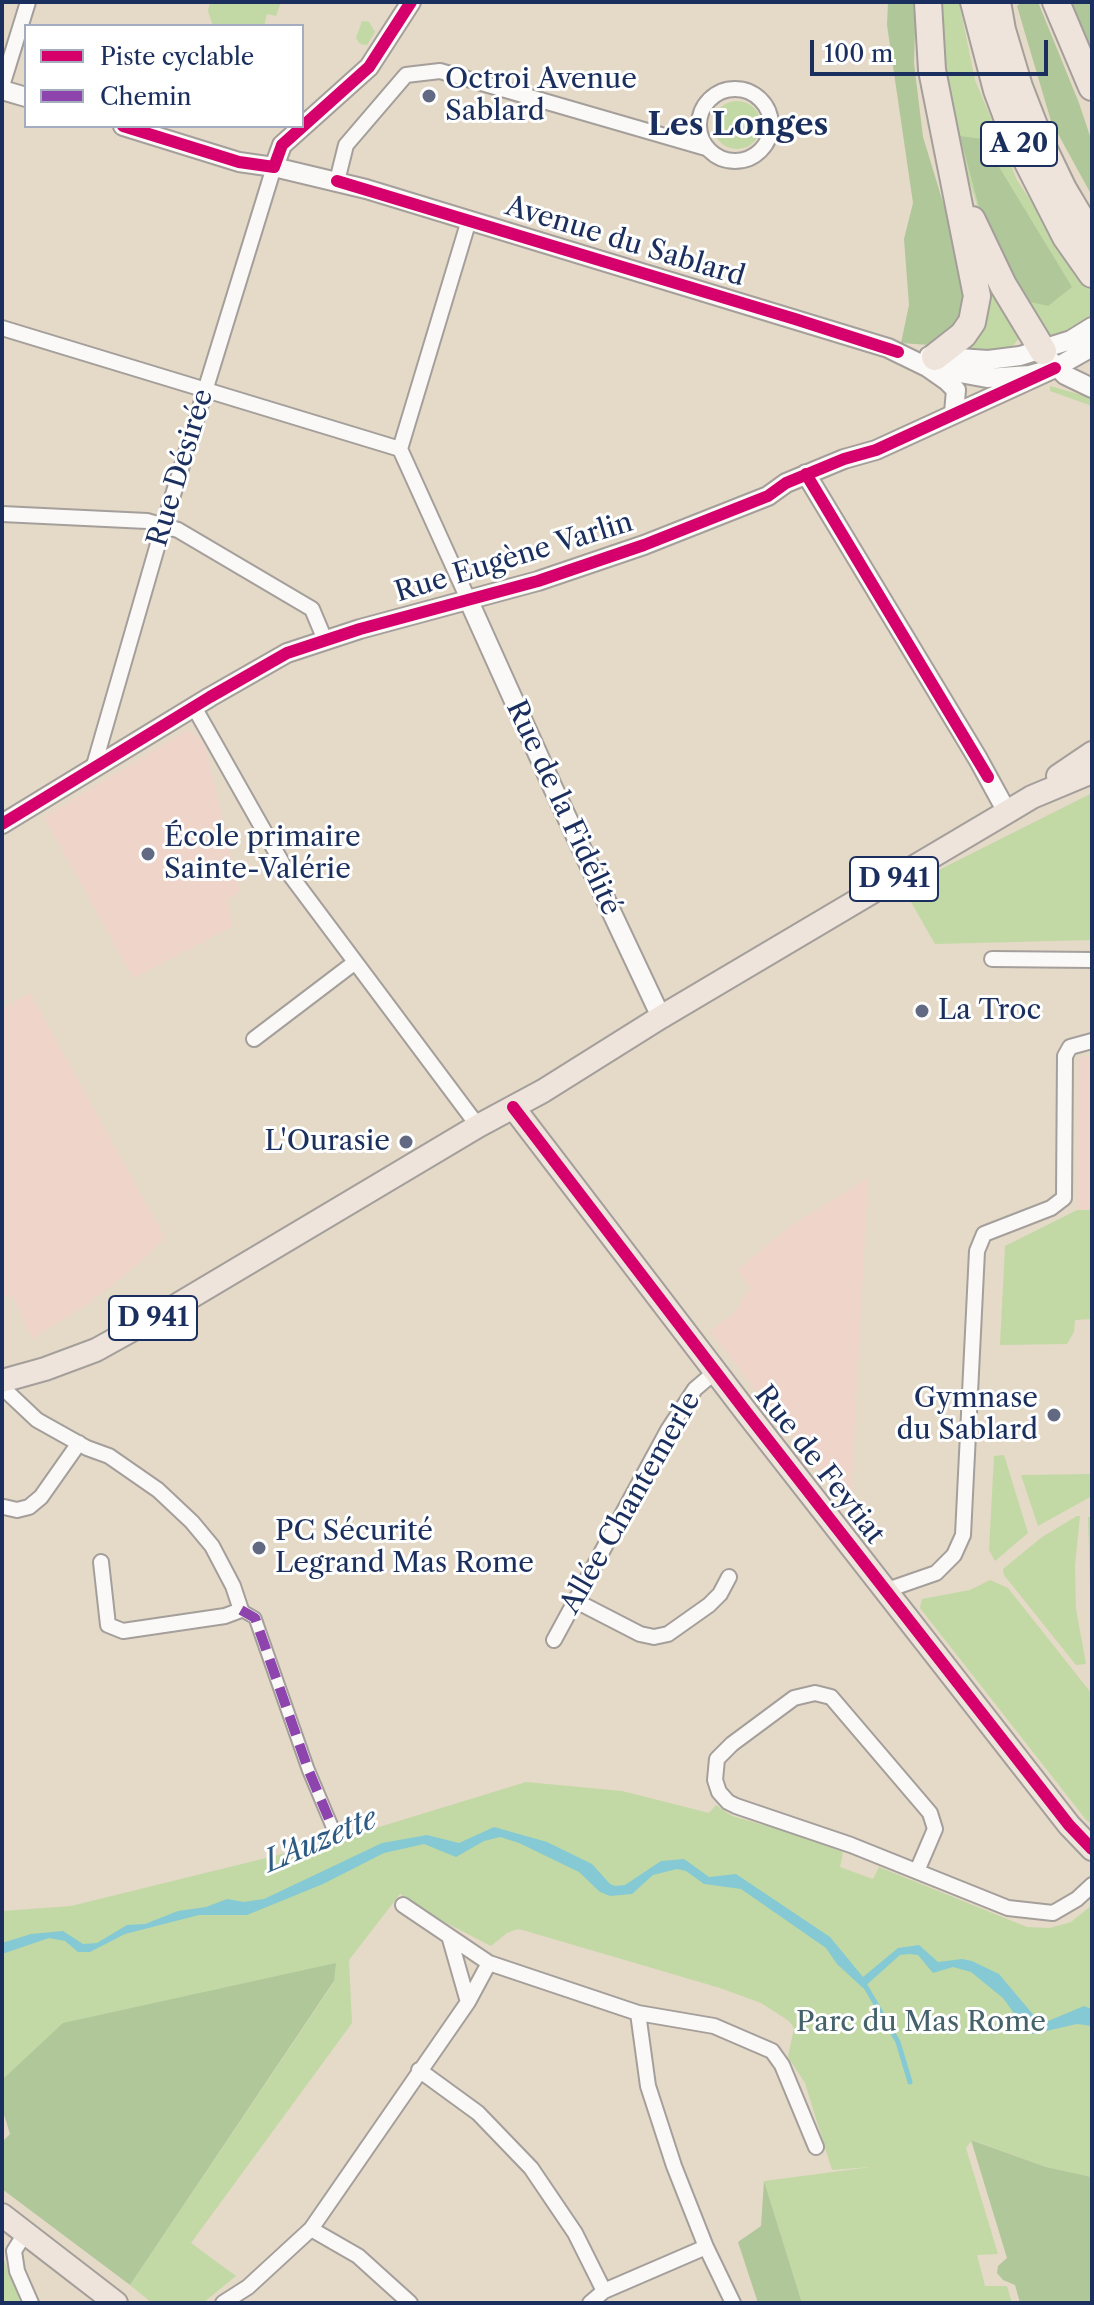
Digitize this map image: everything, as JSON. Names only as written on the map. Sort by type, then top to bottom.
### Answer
[{"type":"highway","points":[[928,2],[932,70],[977,296],[972,322],[963,335],[931,362]]},
{"type":"highway","name":"A 20","points":[[974,2],[997,90],[1013,133],[1066,237],[1092,274]]},
{"type":"highway","name":"A 20","points":[[997,2],[1019,87],[1040,141],[1063,189],[1092,238]]},
{"type":"highway","points":[[1056,2],[1092,87]]},
{"type":"highway","points":[[948,149],[961,192],[988,255],[1049,359]]},
{"type":"main road","name":"D 941","points":[[2,1381],[96,1350],[217,1282],[478,1126],[543,1091],[661,1017],[1032,797],[1092,753]]},
{"type":"main road","name":"D 941","points":[[1032,797],[1092,772]]},
{"type":"main road","name":"Rue de Feytiat","points":[[513,1107],[715,1372],[1069,1825],[1092,1849]]},
{"type":"main road","points":[[2,2215],[116,2303]]},
{"type":"street","points":[[24,96],[2,88],[28,2]]},
{"type":"street","points":[[304,125],[369,67],[411,2]]},
{"type":"street","points":[[337,181],[346,145],[406,75],[440,71],[706,148],[726,161],[749,159],[766,144],[771,122],[762,100],[752,92],[727,89],[706,102],[698,125],[706,148]]},
{"type":"street","name":"Avenue du Sablard","points":[[129,128],[239,162],[337,181],[931,362],[1049,359],[1092,347]]},
{"type":"street","points":[[274,167],[282,145],[301,128]]},
{"type":"street","name":"Rue Désirée","points":[[93,769],[274,167]]},
{"type":"street","points":[[468,599],[400,449],[469,220]]},
{"type":"street","name":"Avenue du Sablard","points":[[1049,359],[1092,327]]},
{"type":"street","points":[[2,328],[400,449]]},
{"type":"street","points":[[1049,359],[1092,388]]},
{"type":"street","name":"Rue Eugène Varlin","points":[[2,824],[268,662],[325,640],[538,581],[644,545],[768,496],[806,474],[876,450],[954,413],[1049,359]]},
{"type":"street","points":[[931,362],[956,390],[954,413]]},
{"type":"street","points":[[806,474],[1007,812]]},
{"type":"street","points":[[2,514],[147,521],[178,530],[312,609],[325,640]]},
{"type":"street","name":"Rue de la Fidélité","points":[[468,599],[560,804],[661,1017]]},
{"type":"street","points":[[194,707],[285,868],[478,1126]]},
{"type":"street","points":[[992,959],[1092,960]]},
{"type":"street","points":[[254,1039],[354,963]]},
{"type":"street","points":[[887,1590],[936,1573],[954,1555],[963,1535],[977,1251],[984,1234],[1051,1208],[1064,1198],[1065,1056],[1070,1047],[1092,1041]]},
{"type":"street","name":"Allée Chantemerle","points":[[554,1640],[668,1430],[695,1389],[715,1372]]},
{"type":"street","points":[[2,1387],[37,1420],[134,1472],[192,1522],[212,1546],[233,1586],[241,1610],[255,1618],[308,1769],[334,1831]]},
{"type":"street","points":[[4,1507],[17,1510],[29,1507],[41,1497],[79,1443]]},
{"type":"street","points":[[101,1562],[108,1625],[123,1631],[225,1616],[241,1610]]},
{"type":"street","points":[[574,1600],[640,1634],[654,1637],[668,1634],[709,1605],[720,1594],[729,1577]]},
{"type":"street","points":[[917,1871],[935,1829],[930,1813],[831,1697],[815,1693],[794,1698],[732,1744],[717,1759],[715,1780],[719,1792],[728,1802],[851,1845],[1008,1908],[1053,1913],[1077,1899],[1092,1885]]},
{"type":"street","points":[[403,1905],[489,1963],[638,2013],[714,2026],[772,2051],[782,2065],[816,2147]]},
{"type":"street","points":[[450,1939],[468,2002]]},
{"type":"street","points":[[234,2303],[311,2229],[468,2002],[489,1963]]},
{"type":"street","points":[[638,2013],[648,2086],[674,2166],[706,2247],[733,2303]]},
{"type":"street","points":[[419,2070],[478,2113],[531,2168],[575,2233],[604,2291]]},
{"type":"street","points":[[311,2229],[358,2256],[410,2303]]},
{"type":"street","points":[[26,2232],[14,2251],[17,2271],[31,2303]]},
{"type":"street","points":[[590,2303],[604,2291],[706,2247]]},
{"type":"street","points":[[223,2303],[248,2287]]},
{"type":"shaded area","name":"École primaire Sainte-Valérie","points":[[188,730],[204,742],[240,892],[227,899],[232,927],[133,978],[44,817]]},
{"type":"shaded area","points":[[30,993],[165,1238],[136,1266],[89,1303],[32,1339],[14,1298],[2,1294],[2,1009]]},
{"type":"shaded area","points":[[1092,1056],[1092,1210],[1077,1210],[1079,1057]]},
{"type":"shaded area","points":[[868,1178],[850,1511],[710,1331],[736,1311],[750,1287],[738,1270],[786,1229]]},
{"type":"green space","points":[[210,2],[281,2],[276,16],[267,14],[264,24],[212,24],[208,11]]},
{"type":"green space","points":[[888,2],[916,2],[914,63],[923,137],[971,294],[956,336],[929,345],[901,343],[909,305],[904,239],[913,203],[887,25]]},
{"type":"green space","points":[[939,2],[959,2],[975,80],[1017,180],[1092,294],[1092,315],[1062,335],[1049,336],[1033,318],[986,233],[959,149],[941,59]]},
{"type":"green space","points":[[1022,2],[1038,2],[1079,103],[1092,142],[1092,196],[1051,121],[1017,6]]},
{"type":"green space","points":[[1071,2],[1092,2],[1092,51]]},
{"type":"green space","points":[[362,21],[369,22],[375,32],[367,45],[360,44],[356,38]]},
{"type":"green space","points":[[737,101],[746,102],[754,108],[760,116],[760,134],[754,142],[746,148],[737,149],[728,148],[720,142],[714,134],[713,125],[714,116],[720,108],[728,102]]},
{"type":"green space","points":[[960,136],[982,139],[1072,287],[1048,306],[1030,302],[986,233]]},
{"type":"green space","points":[[970,242],[1019,338],[1012,347],[980,352],[966,346]]},
{"type":"green space","points":[[1050,386],[1089,397],[1092,406],[1050,391]]},
{"type":"green space","points":[[1092,793],[1092,940],[935,944],[903,888]]},
{"type":"green space","points":[[1077,1210],[1092,1210],[1092,1319],[1075,1320],[1074,1332],[1067,1344],[1000,1345],[1005,1246]]},
{"type":"green space","points":[[1004,1455],[1028,1533],[995,1561],[989,1550],[994,1456]]},
{"type":"green space","points":[[1092,1474],[1092,1496],[1038,1526],[1021,1475]]},
{"type":"green space","points":[[1080,1516],[1075,1565],[1076,1609],[1086,1664],[1076,1665],[1004,1575],[1003,1569],[1042,1537]]},
{"type":"green space","points":[[1088,1517],[1092,1517],[1092,1655]]},
{"type":"green space","points":[[990,1580],[1008,1588],[1092,1694],[1092,1823],[1087,1821],[920,1608],[922,1599],[970,1590]]},
{"type":"green space","name":"Parc du Mas Rome","points":[[526,1782],[622,1791],[709,1813],[716,1805],[732,1816],[843,1852],[840,1867],[873,1879],[879,1867],[1027,1927],[1050,1928],[1071,1922],[1092,1905],[1092,2177],[1046,2167],[972,2140],[966,2148],[998,2254],[977,2255],[985,2286],[1007,2286],[1012,2303],[802,2303],[764,2181],[871,2167],[832,2170],[805,2083],[788,2057],[794,2028],[789,2021],[761,2003],[720,1988],[526,1931],[518,1929],[507,1933],[491,1946],[429,1914],[400,1894],[349,1960],[352,2023],[191,2243],[236,2276],[203,2303],[152,2303],[130,2285],[334,1982],[2,2083],[2,1911],[71,1906],[327,1843]]},
{"type":"green space","points":[[336,1963],[334,1981],[130,2285],[2,2189],[2,2142],[10,2134],[2,2108],[2,2080],[63,2023]]},
{"type":"green space","points":[[971,2140],[1046,2167],[1092,2177],[1092,2303],[1020,2303],[1015,2285],[1003,2280],[997,2273],[998,2266],[1007,2258]]},
{"type":"green space","points":[[764,2181],[802,2303],[758,2303],[738,2242],[761,2226]]},
{"type":"green space","points":[[2,2255],[21,2303],[2,2303]]},
{"type":"water","points":[[494,1827],[547,1842],[592,1864],[615,1886],[625,1885],[661,1861],[684,1859],[709,1877],[736,1874],[830,1937],[863,1977],[898,1948],[919,1945],[938,1962],[962,1959],[999,1974],[1041,2024],[1084,2006],[1092,2009],[1092,2026],[1077,2024],[1033,2034],[1024,2027],[1003,1998],[971,1972],[953,1967],[933,1973],[918,1955],[900,1955],[863,1988],[837,1964],[826,1948],[741,1889],[704,1884],[686,1871],[677,1869],[653,1875],[632,1894],[610,1896],[600,1892],[579,1872],[500,1837],[484,1841],[456,1857],[424,1844],[384,1853],[323,1884],[247,1915],[199,1915],[125,1934],[90,1952],[78,1952],[65,1941],[49,1938],[2,1954],[2,1943],[31,1934],[63,1931],[83,1944],[97,1943],[127,1925],[145,1924],[178,1911],[206,1907],[227,1899],[244,1902],[264,1899],[382,1843],[427,1835],[459,1843]]},
{"type":"waterway","points":[[863,1982],[898,2042],[910,2082]]},
{"type":"marked path","points":[[241,1610],[255,1618],[308,1769],[334,1831]]},
{"type":"cycle path","points":[[304,125],[369,67],[411,2]]},
{"type":"cycle path","points":[[129,128],[239,162],[274,167],[282,145],[301,128]]},
{"type":"cycle path","points":[[337,181],[898,352]]},
{"type":"cycle path","points":[[2,824],[287,653],[360,629],[538,581],[644,545],[768,496],[786,483],[844,459],[876,450],[1055,368]]},
{"type":"cycle path","points":[[806,474],[988,777]]},
{"type":"cycle path","points":[[513,1107],[747,1413],[1069,1825],[1092,1849]]},
{"type":"place","name":"Octroi Avenue Sablard","points":[[429,96]]},
{"type":"place","name":"École primaire Sainte-Valérie","points":[[148,854]]},
{"type":"place","name":"La Troc","points":[[922,1011]]},
{"type":"place","name":"L'Ourasie","points":[[406,1142]]},
{"type":"place","name":"Gymnase du Sablard","points":[[1054,1415]]},
{"type":"place","name":"PC Sécurité Legrand Mas Rome","points":[[259,1548]]},
{"type":"district","name":"Les Longes","points":[[738,126]]},
{"type":"water label","name":"L'Auzette","points":[[321,1841]]}]
